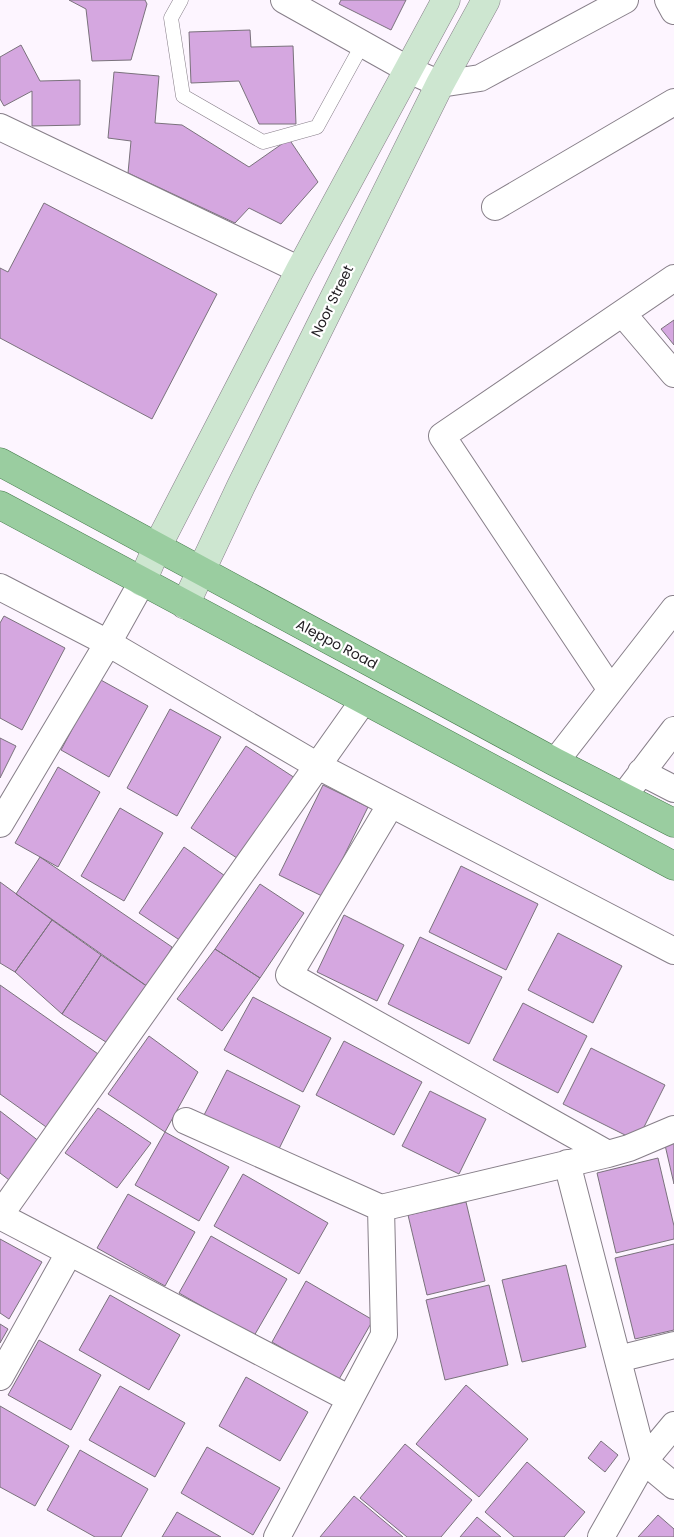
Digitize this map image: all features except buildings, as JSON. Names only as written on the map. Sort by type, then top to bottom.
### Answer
[{"type":"main road","points":[[142,582],[157,547],[300,270],[446,0]]},
{"type":"main road","name":"Noor Street","points":[[185,605],[240,486],[440,84],[486,0]]},
{"type":"main road","name":"Aleppo Road","points":[[0,462],[555,762],[674,823]]},
{"type":"main road","points":[[0,506],[674,866]]},
{"type":"street","points":[[284,0],[362,45],[440,84],[480,78],[625,0]]},
{"type":"street","points":[[668,0],[674,11]]},
{"type":"street","points":[[495,207],[674,102]]},
{"type":"street","points":[[0,127],[300,270]]},
{"type":"street","points":[[612,690],[442,436],[674,278]]},
{"type":"street","points":[[623,314],[674,374]]},
{"type":"street","points":[[0,824],[108,643],[142,582]]},
{"type":"street","points":[[0,587],[108,643],[318,766],[674,951]]},
{"type":"street","points":[[555,762],[674,609]]},
{"type":"street","points":[[350,1399],[0,1216],[364,700]]},
{"type":"street","points":[[623,797],[674,730]]},
{"type":"street","points":[[642,772],[674,789]]},
{"type":"street","points":[[390,804],[289,975],[608,1154]]},
{"type":"street","points":[[186,1121],[381,1208],[608,1154],[629,1148],[674,1129]]},
{"type":"street","points":[[566,1163],[644,1462],[674,1486]]},
{"type":"street","points":[[277,1537],[384,1334],[381,1208]]},
{"type":"street","points":[[0,1377],[68,1253]]},
{"type":"street","points":[[618,1359],[674,1345]]},
{"type":"street","points":[[600,1537],[644,1462],[674,1425]]},
{"type":"lane","points":[[181,0],[171,18],[183,96],[263,142],[317,127],[362,45]]}]
